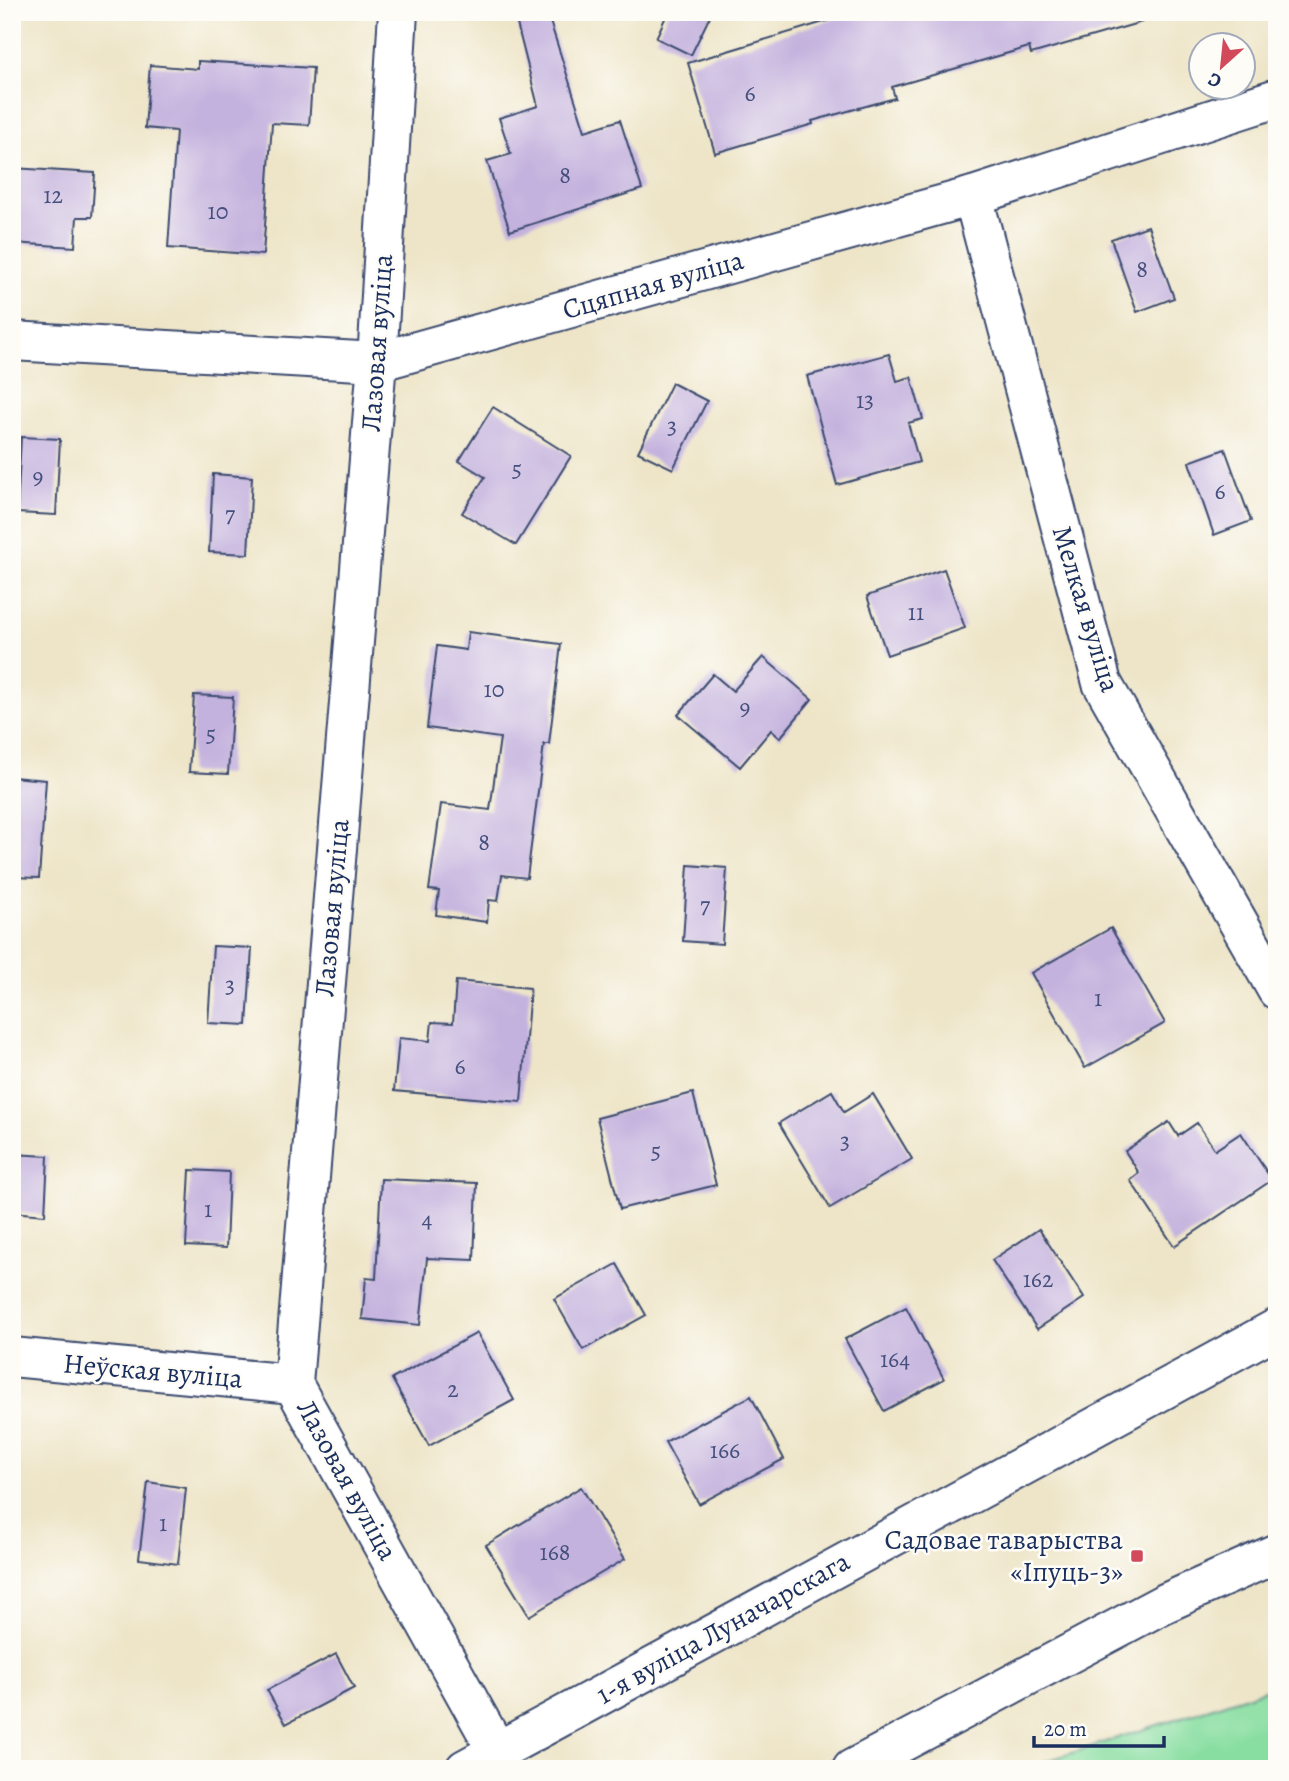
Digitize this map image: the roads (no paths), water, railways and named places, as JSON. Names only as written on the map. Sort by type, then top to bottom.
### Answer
[{"type":"street","name":"Лазовая вуліца","points":[[398,12],[377,362],[293,1384],[481,1760]]},
{"type":"street","name":"Сцяпная вуліца","points":[[12,341],[377,362],[972,196],[1277,98]]},
{"type":"street","name":"Мелкая вуліца","points":[[972,196],[1102,683],[1277,990]]},
{"type":"street","name":"1-я вуліца Луначарскага","points":[[481,1760],[1277,1328]]},
{"type":"street","name":"Неўская вуліца","points":[[12,1357],[293,1384]]},
{"type":"street","points":[[852,1769],[1163,1604],[1277,1553]]},
{"type":"place","name":"Садовае таварыства «Іпуць-3»","points":[[1137,1556]]}]
